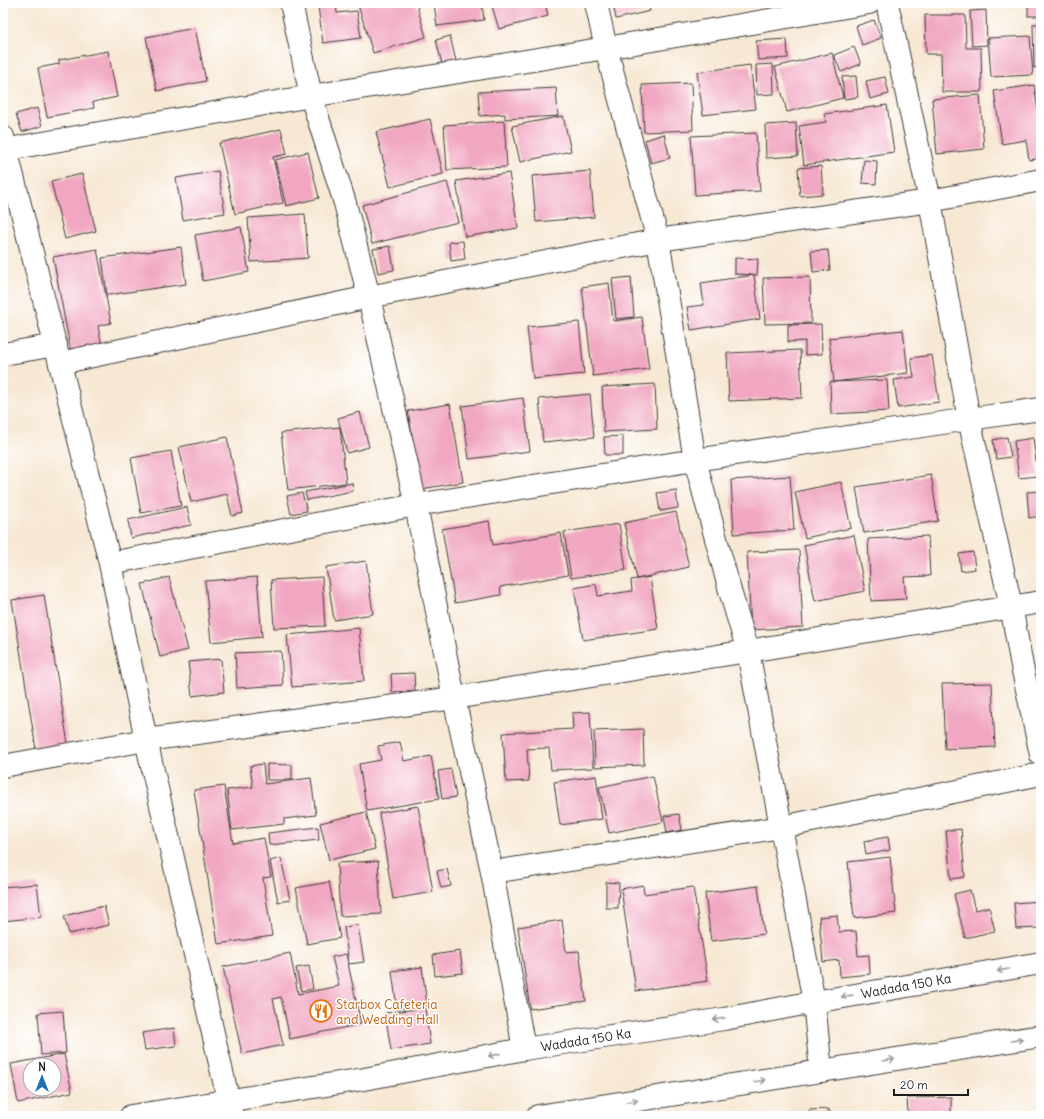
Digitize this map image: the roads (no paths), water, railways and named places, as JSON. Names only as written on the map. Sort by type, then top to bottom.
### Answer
[{"type":"street","points":[[291,3],[311,96],[345,203],[369,297],[416,506],[454,698],[492,872],[524,1049]]},
{"type":"street","points":[[596,3],[606,48],[658,240],[695,460],[730,591],[748,651],[814,1002],[821,1071]]},
{"type":"street","points":[[230,1108],[146,740],[110,563],[4,145],[606,48],[869,3]]},
{"type":"street","points":[[887,3],[930,201],[969,419],[1011,606],[1041,755]]},
{"type":"street","points":[[3,354],[58,354],[369,297],[658,240],[930,201],[1041,180]]},
{"type":"street","points":[[110,563],[416,506],[695,460],[1041,409]]},
{"type":"street","points":[[3,766],[146,740],[454,698],[1041,602]]},
{"type":"street","points":[[492,872],[782,827],[1041,774]]},
{"type":"street","name":"Wadada 150 Ka","points":[[131,1116],[230,1108],[364,1079],[524,1049],[724,1019],[1041,963]]},
{"type":"street","points":[[538,1116],[1041,1036]]},
{"type":"place","name":"Starbox Cafeteria and Wedding Hall","points":[[321,1011]]}]
